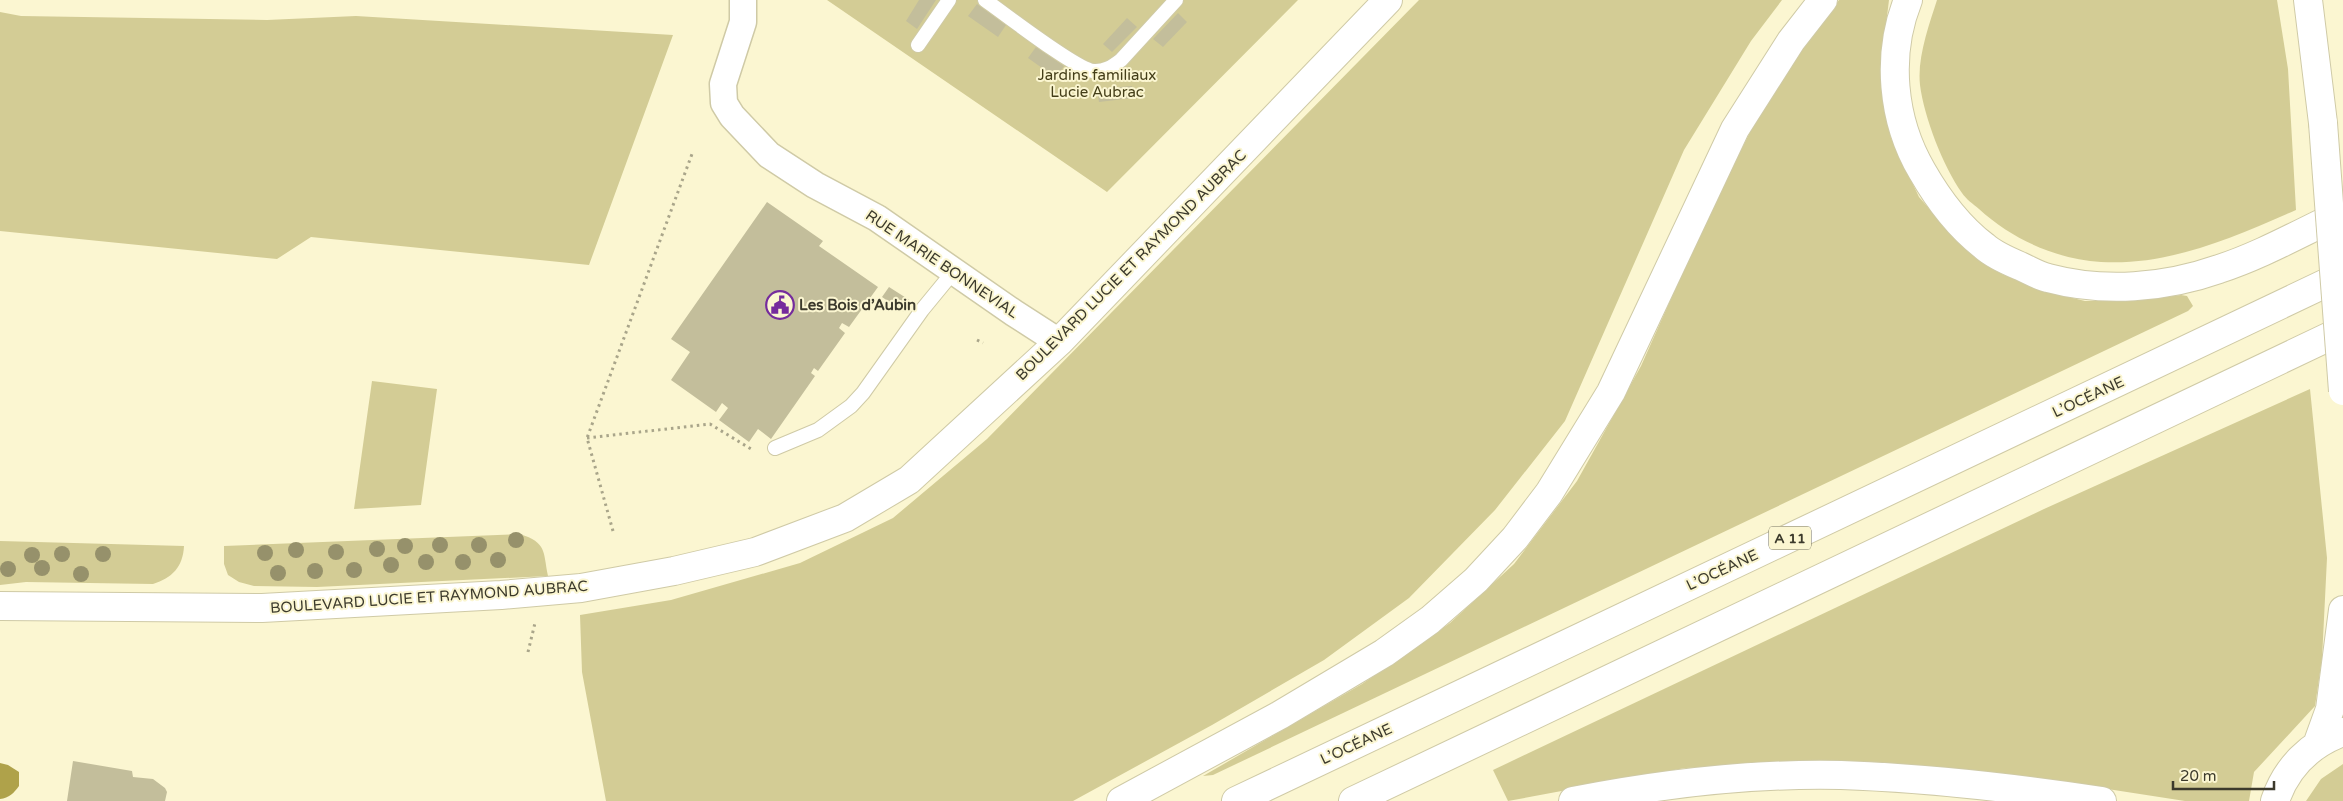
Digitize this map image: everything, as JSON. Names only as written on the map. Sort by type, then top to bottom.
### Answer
[{"type":"main road","name":"BOULEVARD LUCIE ET RAYMOND AUBRAC","points":[[0,606],[262,608],[501,595],[581,588],[674,571],[755,552],[845,518],[909,480],[1059,342],[1388,0]]},
{"type":"main road","points":[[1121,801],[1280,715],[1384,653],[1430,620],[1476,580],[1515,538],[1548,493],[1612,392],[1735,129],[1791,41],[1823,0]]},
{"type":"main road","points":[[1908,0],[1895,44],[1895,83],[1898,111],[1910,147],[1937,198],[1984,247],[2010,262],[2047,278],[2087,285],[2137,287],[2177,281],[2220,269],[2343,213]]},
{"type":"main road","points":[[2308,0],[2323,122],[2343,391]]},
{"type":"main road","name":"L’OCÉANE","points":[[1236,801],[2343,275]]},
{"type":"main road","points":[[1353,801],[2343,330]]},
{"type":"main road","points":[[2317,745],[2330,709],[2343,610]]},
{"type":"main road","points":[[2275,801],[2285,778],[2294,766],[2317,745],[2343,732]]},
{"type":"main road","points":[[1573,801],[1627,790],[1692,782],[1743,778],[1839,775],[1987,785],[2102,801]]},
{"type":"street","name":"RUE MARIE BONNEVIAL","points":[[743,0],[743,22],[723,84],[722,95],[727,110],[769,155],[815,185],[877,218],[1059,342]]},
{"type":"lane","points":[[918,45],[949,0]]},
{"type":"lane","points":[[985,0],[1081,67],[1102,71],[1112,67],[1121,60],[1176,0]]},
{"type":"lane","points":[[775,448],[818,430],[851,406],[922,310],[954,271]]},
{"type":"path","points":[[613,531],[587,438],[692,154]]},
{"type":"path","points":[[977,340],[984,343]]},
{"type":"path","points":[[587,438],[710,424],[751,448],[775,448]]},
{"type":"path","points":[[528,652],[536,618]]},
{"type":"green space","name":"Jardins familiaux Lucie Aubrac","points":[[827,0],[1298,0],[1107,192]]},
{"type":"green space","points":[[1419,0],[1782,0],[1751,41],[1684,150],[1565,421],[1495,510],[1409,598],[1324,660],[1212,725],[1073,801],[606,801],[582,672],[580,615],[671,600],[800,563],[893,518],[987,439]]},
{"type":"green space","points":[[1839,0],[1889,0],[1880,74],[1891,138],[1919,197],[1960,244],[2002,274],[2044,291],[2085,301],[2131,301],[2181,295],[2187,296],[2193,306],[2188,311],[1213,775],[1203,776],[1362,684],[1450,623],[1514,564],[1577,481],[1641,366],[1706,220],[1769,94]]},
{"type":"green space","points":[[1937,0],[2277,0],[2288,69],[2296,210],[2201,248],[2152,259],[2127,262],[2101,262],[2067,257],[2035,246],[2006,230],[1964,195],[1941,155],[1930,126],[1922,98],[1920,64],[1924,42]]},
{"type":"green space","points":[[0,12],[21,16],[267,20],[356,16],[673,35],[589,265],[311,237],[277,259],[0,231]]},
{"type":"green space","points":[[372,381],[437,389],[421,505],[354,509]]},
{"type":"green space","points":[[2310,389],[2327,558],[2322,659],[2315,706],[2254,772],[2249,801],[2185,801],[2043,779],[1872,763],[1685,768],[1508,801],[1493,770],[2044,509]]},
{"type":"green space","points":[[520,534],[535,541],[542,549],[548,576],[317,587],[254,586],[239,582],[228,575],[224,564],[224,546]]},
{"type":"green space","points":[[0,541],[184,546],[179,566],[175,571],[160,582],[153,584],[26,582],[0,585]]},
{"type":"green space","points":[[2343,764],[2343,801],[2306,801],[2321,779]]},
{"type":"shaded area","points":[[0,763],[8,765],[19,772],[19,786],[11,795],[0,799]]},
{"type":"building","points":[[919,0],[936,0],[917,29],[906,21]]},
{"type":"building","points":[[977,4],[1006,25],[998,37],[968,16]]},
{"type":"building","points":[[1178,13],[1187,22],[1163,47],[1153,39]]},
{"type":"building","points":[[1127,18],[1137,27],[1112,52],[1103,44]]},
{"type":"building","points":[[1036,47],[1064,66],[1056,78],[1028,58]]},
{"type":"building","points":[[1132,86],[1133,98],[1099,102],[1097,89]]},
{"type":"building","name":"Les Bois d’Aubin","points":[[767,202],[823,241],[819,246],[878,287],[849,327],[842,323],[839,328],[845,333],[818,371],[814,368],[811,373],[815,376],[771,439],[758,429],[749,442],[719,420],[728,408],[722,403],[716,412],[671,380],[690,352],[671,339]]},
{"type":"building","points":[[889,287],[911,301],[904,312],[882,297]]},
{"type":"building","points":[[73,761],[132,771],[133,777],[153,779],[165,788],[167,792],[165,801],[67,801]]},
{"type":"place","name":"Les Bois d’Aubin","points":[[780,305]]}]
